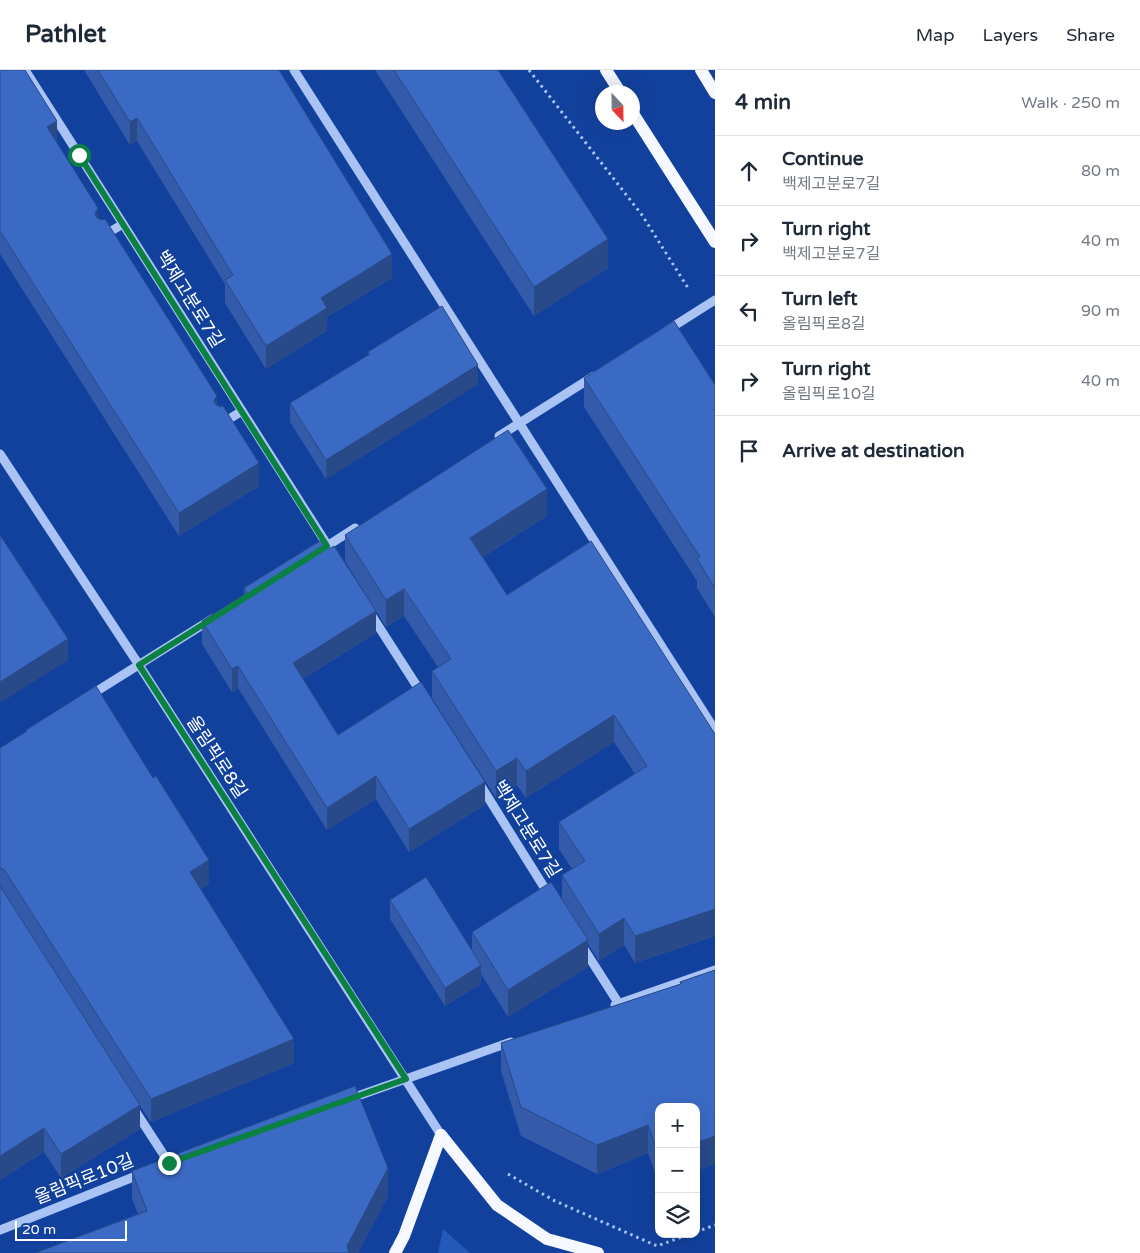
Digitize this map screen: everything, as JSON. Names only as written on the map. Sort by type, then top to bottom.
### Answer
[{"type":"main road","points":[[606,70],[616,85]]},
{"type":"main road","points":[[701,70],[715,93]]},
{"type":"main road","points":[[640,125],[715,242]]},
{"type":"main road","points":[[395,1253],[404,1236],[441,1135]]},
{"type":"main road","points":[[441,1135],[497,1205],[547,1238],[598,1253]]},
{"type":"street","name":"백제고분로7길","points":[[25,70],[338,562]]},
{"type":"street","points":[[294,70],[715,730]]},
{"type":"street","points":[[101,237],[123,224]]},
{"type":"street","points":[[660,335],[715,300]]},
{"type":"street","points":[[494,439],[602,371]]},
{"type":"street","points":[[220,424],[242,411]]},
{"type":"street","name":"올림픽로8길","points":[[0,454],[139,665],[441,1135]]},
{"type":"street","points":[[319,551],[361,525]]},
{"type":"street","points":[[364,604],[428,704]]},
{"type":"street","points":[[82,701],[221,613]]},
{"type":"street","name":"백제고분로7길","points":[[476,779],[556,904]]},
{"type":"street","points":[[577,937],[619,1004]]},
{"type":"street","points":[[610,1007],[715,970]]},
{"type":"street","points":[[342,1102],[517,1040]]},
{"type":"street","name":"올림픽로10길","points":[[0,1230],[164,1165],[132,1105]]},
{"type":"path","points":[[529,70],[642,215],[702,309]]},
{"type":"path","points":[[700,1231],[715,1225]]},
{"type":"shaded area","points":[[443,1229],[470,1253],[438,1253]]},
{"type":"building","points":[[0,70],[25,70],[57,121],[47,127],[98,208],[95,213],[96,217],[101,220],[105,219],[217,396],[214,400],[215,404],[220,407],[223,406],[259,463],[179,513],[0,231]]},
{"type":"building","points":[[98,70],[279,70],[392,254],[321,298],[327,308],[266,346],[225,280],[233,275],[137,118],[130,122]]},
{"type":"building","points":[[394,70],[498,70],[608,239],[534,287]]},
{"type":"building","points":[[442,306],[478,365],[326,460],[290,403],[370,354],[368,352]]},
{"type":"building","points":[[674,321],[715,385],[715,588],[697,559],[700,557],[584,378]]},
{"type":"building","points":[[508,430],[547,489],[470,538],[507,595],[591,541],[715,734],[715,909],[635,936],[624,918],[599,934],[562,875],[585,861],[559,822],[647,766],[614,715],[526,771],[517,758],[496,771],[432,671],[451,659],[404,589],[386,600],[345,535]]},
{"type":"building","points":[[0,535],[68,639],[0,682]]},
{"type":"building","points":[[323,539],[329,549],[334,546],[376,611],[293,663],[338,735],[421,682],[485,782],[409,829],[376,776],[327,808],[238,666],[232,669],[202,621],[247,593],[244,588]]},
{"type":"building","points":[[96,686],[153,778],[156,776],[209,860],[190,872],[294,1039],[151,1099],[5,871],[2,868],[0,869],[0,748]]},
{"type":"building","points":[[426,877],[481,965],[445,988],[390,900]]},
{"type":"building","points":[[551,882],[588,940],[508,990],[472,932]]},
{"type":"building","points":[[0,886],[140,1105],[61,1154],[44,1128],[0,1156]]},
{"type":"building","points":[[715,970],[715,1136],[700,1142],[700,1103],[655,1103],[655,1145],[648,1125],[597,1145],[521,1107],[501,1043],[681,984],[680,982]]},
{"type":"building","points":[[355,1086],[388,1168],[347,1246],[349,1253],[35,1253],[147,1211],[132,1171]]},
{"type":"route","points":[[79,155],[327,546],[139,665],[406,1079],[169,1163]]}]
